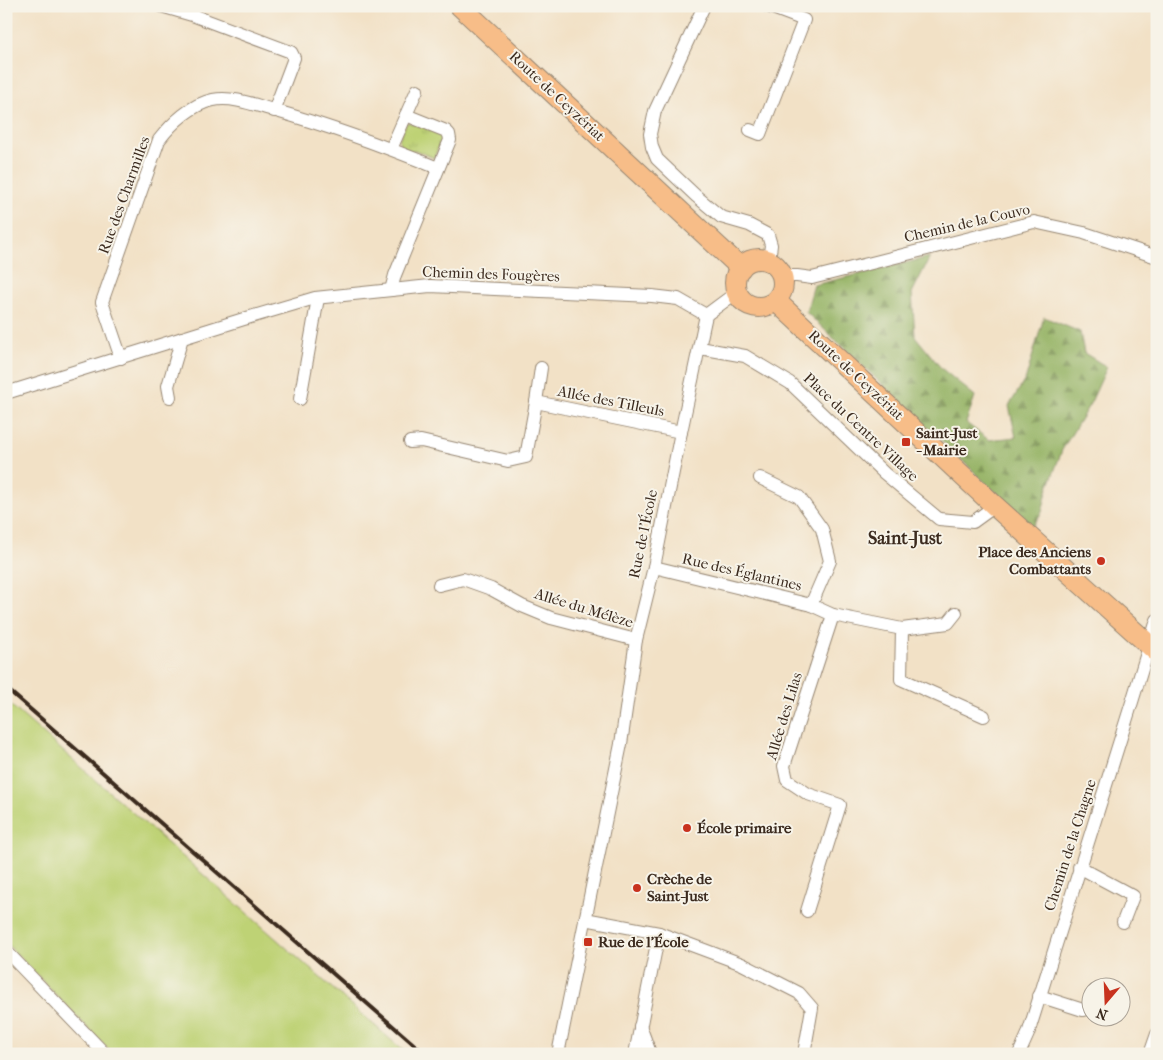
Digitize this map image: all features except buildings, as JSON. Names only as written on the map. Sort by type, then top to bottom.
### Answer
[{"type":"main road","name":"Route de Ceyzériat","points":[[460,6],[740,268]]},
{"type":"main road","points":[[757,259],[769,261],[775,265],[782,276],[783,290],[776,301],[762,307],[754,307],[741,298],[737,292],[735,279],[740,268],[745,264],[757,259]]},
{"type":"main road","name":"Route de Ceyzériat","points":[[776,301],[995,506],[1153,649]]},
{"type":"street","points":[[161,6],[194,11],[291,52],[294,58],[274,110]]},
{"type":"street","points":[[704,6],[655,111],[650,134],[652,147],[657,159],[721,217],[749,225],[768,235],[771,245],[769,261]]},
{"type":"street","points":[[750,130],[760,134],[804,20],[767,6]]},
{"type":"street","points":[[391,149],[417,90]]},
{"type":"street","name":"Rue des Charmilles","points":[[121,358],[102,302],[159,140],[171,125],[186,113],[213,99],[234,100],[274,110],[351,134],[438,168]]},
{"type":"street","points":[[391,290],[395,275],[450,140],[449,134],[446,131],[406,114]]},
{"type":"street","name":"Chemin de la Couvo","points":[[782,276],[812,278],[1034,222],[1155,252]]},
{"type":"street","name":"Chemin des Fougères","points":[[6,393],[318,298],[430,286],[652,296],[678,300],[706,315]]},
{"type":"street","points":[[706,315],[737,292]]},
{"type":"street","points":[[300,399],[318,298]]},
{"type":"street","name":"Rue de l'École","points":[[558,1054],[622,744],[636,640],[654,567],[680,432],[706,315]]},
{"type":"street","points":[[170,396],[168,386],[182,338]]},
{"type":"street","name":"Place du Centre Village","points":[[700,348],[745,356],[790,383],[884,473],[939,519],[973,522],[995,506]]},
{"type":"street","name":"Allée des Tilleuls","points":[[410,442],[421,441],[508,461],[526,457],[542,368]]},
{"type":"street","name":"Allée des Tilleuls","points":[[536,402],[680,432]]},
{"type":"street","name":"Rue des Églantines","points":[[654,567],[811,605],[830,560],[822,529],[799,497],[760,478]]},
{"type":"street","name":"Allée du Mélèze","points":[[439,585],[463,580],[491,589],[522,606],[551,618],[636,640]]},
{"type":"street","points":[[811,605],[833,614],[902,629],[948,623],[956,613]]},
{"type":"street","name":"Allée des Lilas","points":[[807,911],[840,805],[808,794],[787,780],[784,766],[833,614]]},
{"type":"street","name":"Chemin de la Chagne","points":[[1019,1054],[1028,1034],[1079,867],[1153,649],[1157,620]]},
{"type":"street","points":[[902,629],[901,679],[984,716]]},
{"type":"street","points":[[1079,867],[1133,896],[1123,922]]},
{"type":"street","points":[[585,919],[658,933],[742,964],[799,993],[812,1008],[804,1054]]},
{"type":"street","points":[[635,1054],[658,933]]},
{"type":"street","points":[[6,951],[105,1054]]},
{"type":"street","points":[[1039,996],[1080,1009]]},
{"type":"street","points":[[640,1026],[650,1050],[648,1054]]},
{"type":"street","points":[[1150,1054],[1157,1034]]},
{"type":"green space","points":[[407,122],[443,133],[445,141],[440,143],[434,158],[400,146],[399,139]]},
{"type":"green space","points":[[930,257],[912,293],[915,336],[941,368],[975,396],[966,423],[989,440],[1016,437],[1009,406],[1026,378],[1044,317],[1080,332],[1084,353],[1107,367],[1091,402],[1062,450],[1047,491],[1042,512],[1032,527],[806,312],[814,285]]},
{"type":"green space","points":[[6,701],[407,1054],[113,1054],[6,943]]},
{"type":"railway","points":[[6,688],[425,1054]]},
{"type":"place","name":"Saint-Just - Mairie","points":[[906,442]]},
{"type":"place","name":"Place des Anciens Combattants","points":[[1101,561]]},
{"type":"place","name":"École primaire","points":[[687,828]]},
{"type":"place","name":"Crèche de Saint-Just","points":[[637,888]]},
{"type":"place","name":"Rue de l'École","points":[[588,942]]},
{"type":"district","name":"Saint-Just","points":[[905,538]]}]
